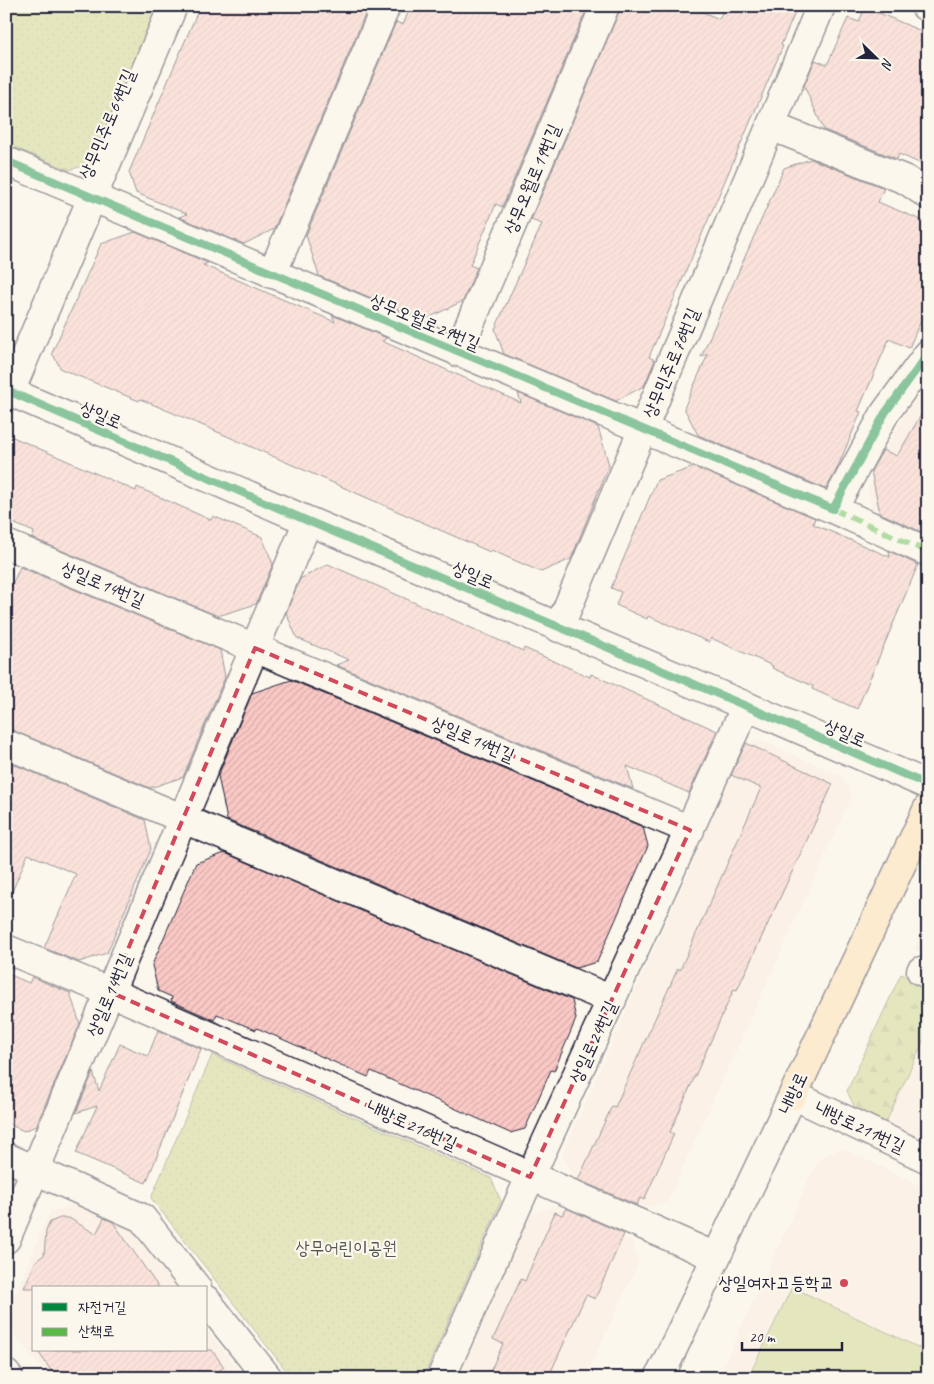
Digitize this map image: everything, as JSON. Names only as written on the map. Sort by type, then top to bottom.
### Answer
[{"type":"main road","name":"내방로","points":[[793,1094],[928,808]]},
{"type":"street","name":"상무민주로64번길","points":[[8,391],[173,6]]},
{"type":"street","points":[[272,274],[386,6]]},
{"type":"street","name":"상무오월로19번길","points":[[458,352],[605,6]]},
{"type":"street","name":"상무민주로76번길","points":[[559,628],[821,6]]},
{"type":"street","points":[[771,126],[906,180],[928,194]]},
{"type":"street","name":"상무오월로29번길","points":[[6,162],[833,509],[928,552]]},
{"type":"street","points":[[833,509],[885,413],[928,354]]},
{"type":"street","name":"상일로","points":[[8,391],[308,521],[746,706],[928,786]]},
{"type":"street","name":"상일로14번길","points":[[6,1239],[308,521]]},
{"type":"street","name":"상일로14번길","points":[[6,544],[690,830]]},
{"type":"street","name":"상일로24번길","points":[[441,1378],[530,1177],[746,706]]},
{"type":"street","points":[[6,744],[612,1000]]},
{"type":"street","name":"내방로216번길","points":[[6,949],[110,992],[716,1257]]},
{"type":"street","name":"내방로211번길","points":[[793,1094],[928,1159]]},
{"type":"street","name":"내방로","points":[[659,1378],[793,1094]]},
{"type":"street","points":[[6,1157],[142,1218],[195,1286]]},
{"type":"street","points":[[208,1303],[268,1378]]},
{"type":"street","points":[[6,1374],[9,1378]]},
{"type":"highlighted area","points":[[255,648],[690,830],[530,1177],[110,992]]},
{"type":"shaded area","points":[[928,375],[928,535],[872,510],[867,491],[886,447]]},
{"type":"shaded area","points":[[757,739],[843,776],[852,796],[667,1202],[647,1207],[573,1175],[562,1154],[746,744]]},
{"type":"shaded area","points":[[928,921],[928,956],[914,949]]},
{"type":"shaded area","points":[[928,1031],[928,1141],[886,1122]]},
{"type":"shaded area","name":"상일여자고등학교","points":[[842,1148],[928,1189],[928,1378],[718,1378],[818,1159]]},
{"type":"shaded area","points":[[77,1204],[131,1229],[174,1286],[32,1286],[32,1352],[208,1352],[208,1331],[244,1378],[49,1378],[6,1323],[6,1315],[50,1212]]},
{"type":"shaded area","points":[[556,1206],[633,1242],[639,1262],[585,1378],[456,1378],[530,1215]]},
{"type":"green space","points":[[6,6],[158,6],[95,156],[83,166],[69,170],[6,144]]},
{"type":"green space","points":[[901,974],[928,987],[928,1031],[886,1122],[855,1108],[847,1091]]},
{"type":"green space","name":"상무어린이공원","points":[[212,1055],[491,1178],[501,1201],[423,1378],[292,1378],[151,1198]]},
{"type":"green space","points":[[792,1287],[928,1352],[928,1378],[748,1378]]},
{"type":"building","points":[[200,6],[359,6],[367,10],[274,229],[244,244],[179,217],[187,214],[136,193],[129,172]]},
{"type":"building","points":[[411,6],[588,6],[502,207],[496,204],[470,265],[477,268],[463,301],[424,320],[319,276],[306,235],[396,22],[403,25]]},
{"type":"building","points":[[620,6],[689,6],[719,19],[725,6],[798,6],[781,45],[783,46],[649,357],[655,360],[644,386],[616,401],[504,354],[495,329],[542,224],[531,220]]},
{"type":"building","points":[[865,7],[928,34],[928,167],[899,154],[897,159],[824,130],[804,86],[815,60],[827,65],[848,18],[859,22]]},
{"type":"building","points":[[811,159],[884,188],[878,202],[928,223],[928,304],[909,348],[889,339],[858,411],[861,412],[836,471],[826,489],[698,435],[684,408],[708,354],[701,357],[784,168]]},
{"type":"building","points":[[135,232],[208,263],[203,265],[335,322],[332,315],[387,338],[382,341],[521,403],[518,393],[598,427],[609,465],[571,559],[541,572],[491,550],[490,552],[204,426],[61,369],[52,353],[101,244]]},
{"type":"building","points":[[928,403],[928,535],[880,513],[871,471],[883,450],[897,456]]},
{"type":"building","points":[[6,434],[136,491],[137,487],[211,520],[213,516],[262,537],[273,564],[256,604],[218,616],[32,538],[34,532],[6,520]]},
{"type":"building","points":[[694,467],[815,518],[813,524],[890,557],[889,551],[918,565],[857,709],[812,689],[813,686],[772,668],[773,666],[711,638],[709,642],[648,616],[647,619],[616,605],[621,592],[611,588],[657,480]]},
{"type":"building","points":[[328,564],[523,651],[524,648],[590,677],[591,674],[717,731],[689,793],[627,766],[633,789],[336,665],[349,660],[297,638],[286,613],[300,579]]},
{"type":"building","points":[[20,567],[220,650],[225,677],[183,777],[150,788],[6,729],[6,598]]},
{"type":"building","points":[[291,680],[643,827],[648,846],[597,962],[576,968],[227,820],[218,776],[252,693]]},
{"type":"building","points":[[746,743],[833,784],[737,990],[734,989],[670,1132],[674,1134],[644,1200],[640,1198],[637,1205],[578,1180],[612,1106],[615,1107],[678,968],[680,970],[761,788],[731,775]]},
{"type":"building","points":[[6,761],[145,820],[151,849],[107,953],[79,962],[44,948],[76,874],[28,854],[6,906]]},
{"type":"building","points":[[225,853],[572,1000],[576,1019],[554,1071],[551,1070],[525,1129],[510,1133],[371,1071],[368,1077],[257,1028],[256,1030],[217,1014],[214,1020],[171,1001],[172,997],[158,991],[152,965],[196,863]]},
{"type":"building","points":[[6,973],[29,983],[32,977],[70,993],[80,1024],[36,1126],[24,1131],[6,1123]]},
{"type":"building","points":[[158,1030],[201,1049],[146,1183],[76,1153],[97,1106],[76,1113],[93,1072],[99,1091],[120,1044],[148,1056]]},
{"type":"building","points":[[566,1208],[624,1234],[595,1299],[586,1295],[548,1378],[487,1378],[503,1344],[493,1339],[521,1279],[525,1281],[555,1212],[562,1215]]},
{"type":"building","points":[[60,1218],[69,1218],[96,1234],[104,1218],[113,1222],[158,1286],[32,1286],[32,1288],[24,1288],[36,1261],[44,1255],[46,1231],[50,1222]]},
{"type":"building","points":[[208,1350],[212,1350],[224,1367],[210,1378],[56,1378],[38,1352],[208,1352]]},
{"type":"marked path","points":[[833,509],[928,552]]},
{"type":"cycle path","points":[[6,161],[833,509],[885,413],[928,354]]},
{"type":"cycle path","points":[[6,390],[928,785]]},
{"type":"place","name":"상일여자고등학교","points":[[844,1283]]}]
